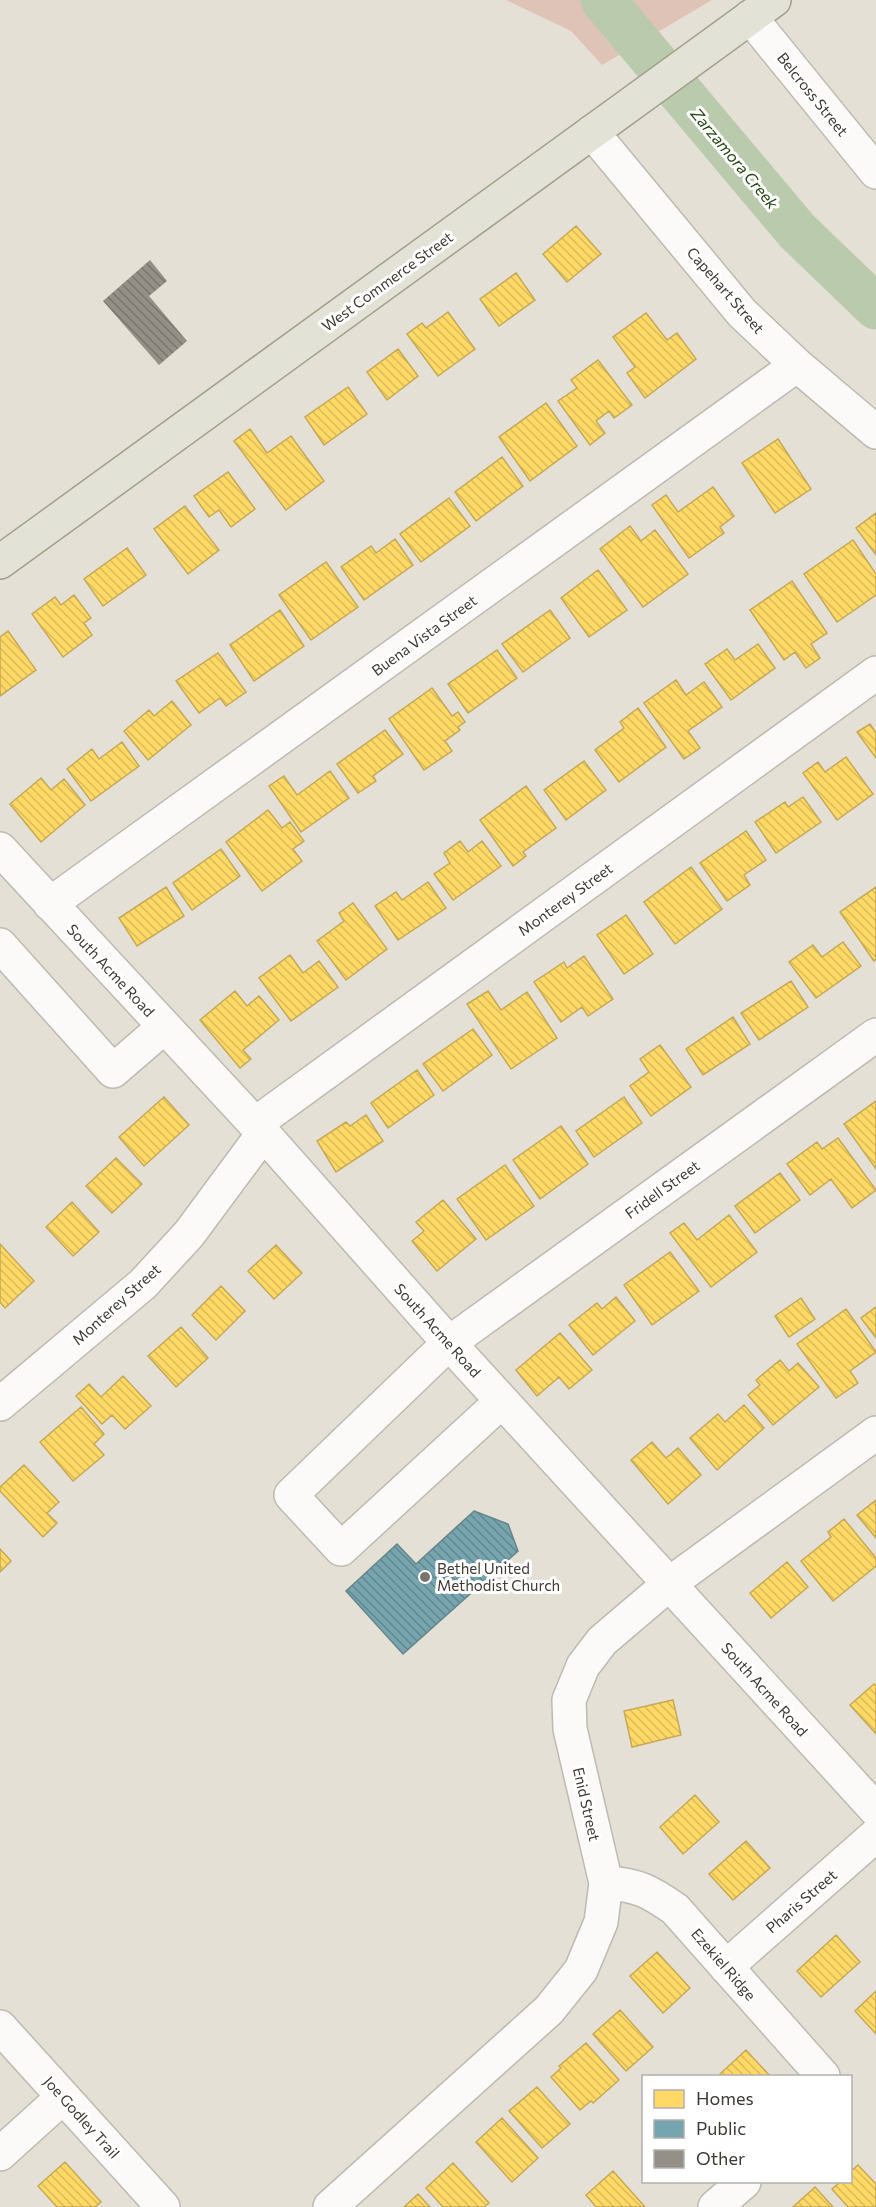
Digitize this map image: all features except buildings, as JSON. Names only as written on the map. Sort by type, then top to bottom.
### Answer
[{"type":"main road","name":"West Commerce Street","points":[[0,562],[762,9]]},
{"type":"street","name":"Belcross Street","points":[[762,9],[876,172]]},
{"type":"street","name":"Capehart Street","points":[[592,132],[742,313],[797,365],[876,432]]},
{"type":"street","name":"Buena Vista Street","points":[[50,904],[797,365]]},
{"type":"street","name":"Monterey Street","points":[[4,1394],[143,1284],[189,1234],[259,1129],[876,673]]},
{"type":"street","name":"South Acme Road","points":[[0,849],[259,1129],[449,1343],[876,1810]]},
{"type":"street","points":[[0,945],[113,1071],[164,1027]]},
{"type":"street","name":"Fridell Street","points":[[502,1401],[341,1549],[291,1495],[449,1343],[876,1035]]},
{"type":"street","name":"Enid Street","points":[[330,2207],[549,2010],[581,1970],[602,1922],[606,1883],[570,1729],[569,1700],[584,1666],[602,1641],[669,1584],[876,1433]]},
{"type":"street","name":"Pharis Street","points":[[726,1967],[876,1835]]},
{"type":"street","name":"Ezekiel Ridge","points":[[606,1883],[625,1884],[648,1891],[675,1909],[821,2075]]},
{"type":"street","name":"Joe Godley Trail","points":[[0,2027],[163,2207]]},
{"type":"street","points":[[0,2154],[63,2097]]},
{"type":"street","points":[[715,2207],[742,2183]]},
{"type":"shaded area","points":[[506,0],[712,0],[602,65],[571,31]]},
{"type":"waterway","name":"Zarzamora Creek","points":[[603,0],[797,231],[876,307]]},
{"type":"place","name":"Bethel United Methodist Church","points":[[425,1577]]}]
